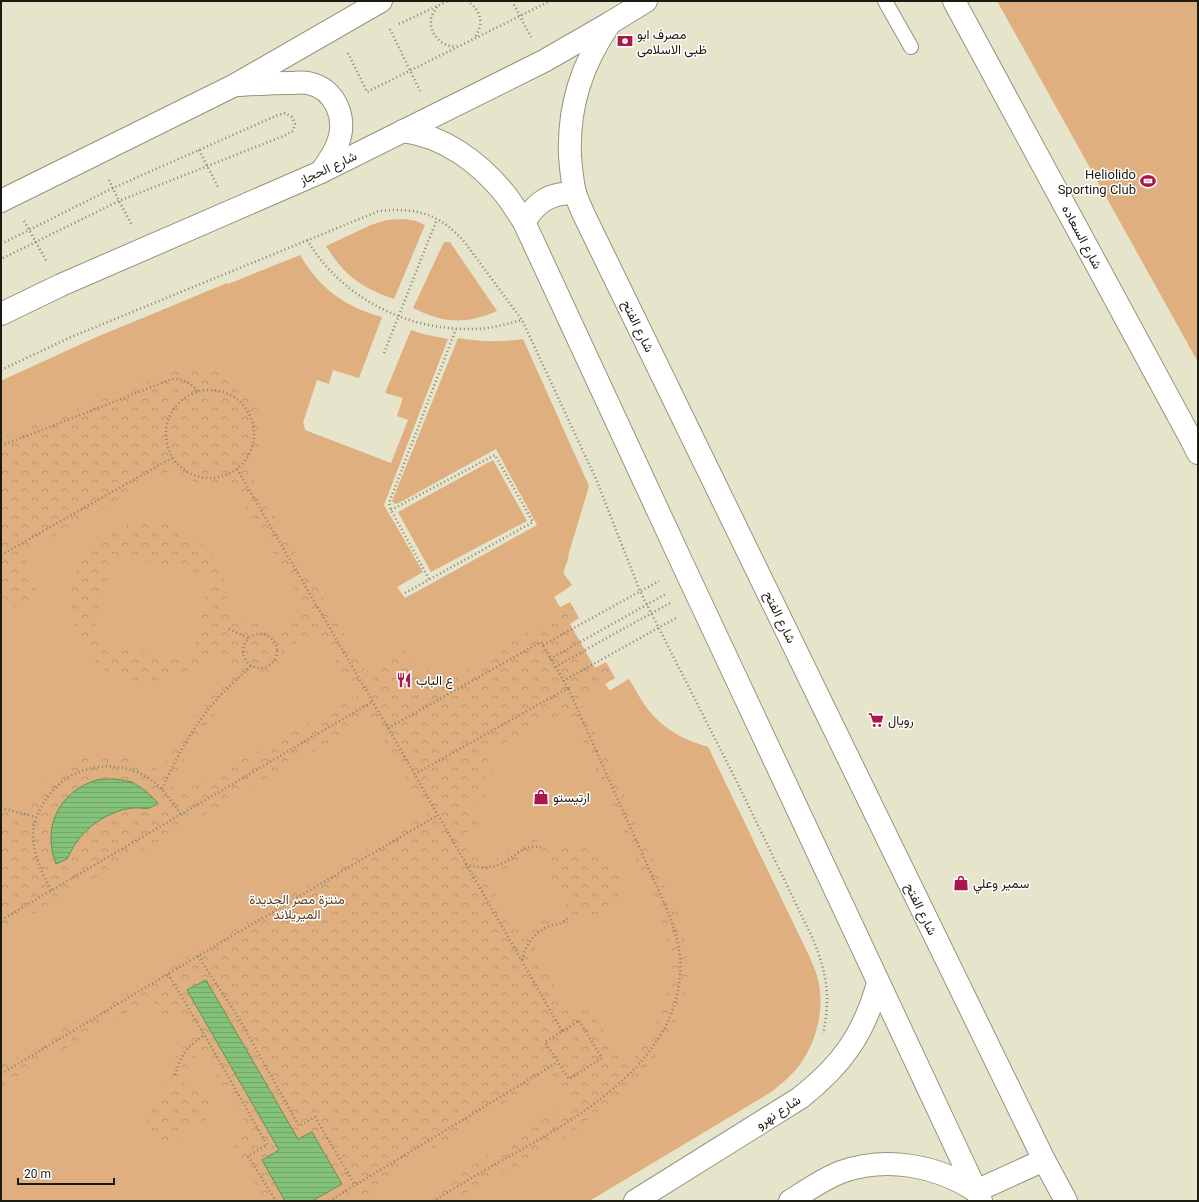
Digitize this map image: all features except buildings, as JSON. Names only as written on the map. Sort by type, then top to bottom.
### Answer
[{"type":"main road","points":[[5,199],[235,85],[382,1]]},
{"type":"main road","name":"شارع الحجاز","points":[[1,314],[60,285],[321,172],[544,61],[646,1]]},
{"type":"main road","name":"شارع السعاده","points":[[954,1],[1198,453]]},
{"type":"main road","name":"شارع الفتح","points":[[610,23],[586,66],[572,112],[570,145],[572,177],[583,213],[1044,1160],[1066,1201]]},
{"type":"main road","points":[[235,85],[307,83],[318,86],[335,101],[340,111],[342,122],[338,143],[321,172]]},
{"type":"main road","points":[[403,131],[416,133],[446,144],[473,162],[496,183],[524,222],[978,1196]]},
{"type":"main road","points":[[524,222],[530,212],[539,203],[563,193],[576,193]]},
{"type":"main road","name":"شارع نهرو","points":[[635,1201],[800,1098],[822,1080],[842,1059],[857,1036],[870,1010],[878,983]]},
{"type":"main road","points":[[978,1196],[1044,1160]]},
{"type":"main road","points":[[790,1201],[828,1178],[841,1172],[882,1164],[897,1164],[924,1168],[951,1177],[964,1183],[978,1196]]},
{"type":"lane","points":[[885,1],[911,47]]},
{"type":"path","points":[[383,32],[448,1]]},
{"type":"path","points":[[467,1],[477,8],[481,21],[477,34],[473,39]]},
{"type":"path","points":[[512,1],[544,61]]},
{"type":"path","points":[[346,50],[367,92],[550,1]]},
{"type":"path","points":[[438,6],[431,17],[431,24],[435,37],[446,45],[452,47],[459,46]]},
{"type":"path","points":[[390,29],[432,117]]},
{"type":"path","points":[[1,244],[113,188],[278,115],[285,113],[292,117],[295,124],[293,131],[286,135],[118,201],[1,259]]},
{"type":"path","points":[[199,150],[230,211]]},
{"type":"path","points":[[97,154],[118,201],[144,248]]},
{"type":"path","points":[[5,199],[29,230],[60,285]]},
{"type":"path","points":[[1,370],[71,337],[379,211],[409,210],[423,213],[437,219],[458,234],[522,320],[596,479],[640,591],[737,782],[818,950],[827,986],[827,1010],[821,1039]]},
{"type":"path","points":[[384,353],[437,219]]},
{"type":"path","points":[[307,240],[321,260],[337,277],[356,293],[376,306],[399,317],[436,327],[456,329],[500,326],[522,320]]},
{"type":"path","points":[[429,579],[391,510],[389,503],[456,329]]},
{"type":"path","points":[[1,446],[172,379],[187,381],[198,391]]},
{"type":"path","points":[[198,391],[220,391],[230,395],[240,401],[252,420],[254,441],[248,457],[237,469],[224,476],[210,479],[195,476],[182,469],[172,458],[168,448],[166,428],[168,418],[180,401],[188,395],[198,391]]},
{"type":"path","points":[[391,510],[495,455],[533,522],[405,593]]},
{"type":"path","points":[[1,555],[172,458]]},
{"type":"path","points":[[237,469],[415,774],[562,1032]]},
{"type":"path","points":[[543,645],[640,591],[692,585]]},
{"type":"path","points":[[550,659],[647,605],[692,585]]},
{"type":"path","points":[[555,667],[651,613],[692,585]]},
{"type":"path","points":[[563,681],[658,628],[692,585]]},
{"type":"path","points":[[229,629],[248,638]]},
{"type":"path","points":[[256,634],[265,634],[273,638],[277,646],[278,655],[273,663],[265,668],[256,668],[248,663],[243,655],[243,646],[248,638],[256,634]]},
{"type":"path","points":[[388,728],[542,642],[550,659],[568,688],[659,891],[671,920],[680,956],[680,978],[676,999],[668,1019],[662,1032],[645,1056],[627,1076],[595,1103],[568,1122],[433,1201]]},
{"type":"path","points":[[162,789],[177,758],[192,732],[205,714],[230,686],[251,666]]},
{"type":"path","points":[[415,774],[568,688]]},
{"type":"path","points":[[1,920],[372,702]]},
{"type":"path","points":[[51,890],[40,869],[34,850],[33,831],[36,817],[46,798],[60,783],[76,773],[91,768],[108,766],[126,768],[142,774],[162,789],[181,814]]},
{"type":"path","points":[[1,808],[36,817]]},
{"type":"path","points":[[1,1074],[438,815]]},
{"type":"path","points":[[466,864],[476,868],[487,868],[508,861],[523,849],[531,846],[541,847]]},
{"type":"path","points":[[522,961],[525,948],[532,938],[541,930],[560,924],[569,916]]},
{"type":"path","points":[[198,956],[238,1017],[299,1126],[315,1117],[355,1185]]},
{"type":"path","points":[[168,974],[267,1145],[248,1156],[276,1201]]},
{"type":"path","points":[[579,1021],[602,1058],[569,1079],[558,1062],[546,1042],[579,1021]]},
{"type":"path","points":[[175,1075],[183,1054],[190,1045],[204,1035]]},
{"type":"path","points":[[329,1201],[558,1062]]},
{"type":"green space","name":"Heliolido Sporting Club","points":[[997,1],[1198,1],[1198,362]]},
{"type":"green space","points":[[404,219],[416,221],[425,225],[394,299],[372,290],[354,279],[340,265],[326,246],[371,225],[387,220]]},
{"type":"green space","points":[[444,242],[450,242],[497,311],[474,319],[454,320],[435,317],[413,308]]},
{"type":"green space","points":[[300,255],[307,267],[334,295],[356,308],[382,317],[359,378],[333,370],[329,384],[317,380],[303,423],[305,430],[391,463],[408,420],[397,416],[403,398],[385,393],[411,330],[448,339],[384,505],[423,572],[397,587],[405,598],[537,525],[496,449],[399,503],[395,504],[392,501],[458,338],[490,341],[523,339],[589,486],[563,573],[572,585],[554,597],[560,608],[554,612],[556,615],[445,683],[435,666],[420,675],[404,648],[366,671],[247,469],[260,445],[262,434],[261,422],[253,400],[238,383],[229,376],[214,369],[204,367],[179,369],[1,438],[1,381],[97,337]]},
{"type":"green space","name":"منتزة مصر الجديدة الميريلاند","points":[[227,283],[417,637],[569,556],[563,573],[572,585],[554,597],[560,607],[570,602],[579,618],[570,624],[595,668],[606,662],[615,678],[605,684],[609,691],[629,679],[646,707],[655,718],[683,738],[708,747],[815,971],[819,984],[820,996],[820,1008],[816,1032],[806,1054],[790,1076],[771,1092],[589,1201],[1,1201],[1,381],[97,337]]},
{"type":"green space","points":[[493,460],[527,521],[431,572],[398,512]]},
{"type":"green space","points":[[174,468],[180,474],[200,483],[206,484],[228,480],[308,610],[278,632],[227,610],[222,568],[218,560],[208,548],[191,534],[181,529],[161,523],[139,523],[128,525],[111,532],[97,543],[86,555],[78,569],[73,584],[71,600],[77,631],[84,646],[97,663],[108,672],[129,680],[163,680],[178,676],[192,668],[210,652],[214,645],[236,667],[215,692],[177,744],[161,772],[148,764],[117,756],[105,755],[83,758],[72,761],[63,766],[48,778],[36,794],[28,811],[1,804],[1,594],[8,603],[13,606],[18,607],[27,605],[34,598],[36,589],[33,579],[23,564],[29,559],[27,551]]},
{"type":"green space","points":[[112,554],[209,575],[191,663],[93,641]]},
{"type":"green space","points":[[318,630],[357,696],[180,794],[171,783],[188,753],[216,712],[250,674],[257,677],[263,677],[272,674],[280,668],[285,660],[284,649]]},
{"type":"green space","points":[[629,679],[646,707],[655,718],[683,738],[708,747],[815,971],[819,984],[820,996],[820,1008],[816,1032],[812,1043],[800,1064],[790,1076],[771,1092],[589,1201],[454,1201],[546,1150],[575,1130],[615,1098],[647,1067],[665,1043],[672,1031],[683,1003],[687,981],[687,959],[679,916],[580,698],[605,684],[610,691]]},
{"type":"green space","points":[[569,710],[654,898],[667,944],[669,965],[668,986],[663,1006],[654,1026],[642,1046],[627,1066],[589,1009],[574,1015],[533,953],[538,943],[546,934],[573,922],[580,908],[588,913],[598,915],[607,913],[614,907],[619,900],[621,891],[621,882],[617,873],[609,866],[600,863],[588,846],[577,843],[557,849],[546,842],[535,840],[517,843],[498,858],[482,864],[464,834],[483,824],[471,803],[487,795],[478,781],[495,774],[484,753]]},
{"type":"green space","points":[[371,718],[427,814],[1,1066],[1,933]]},
{"type":"green space","points":[[531,855],[550,861],[549,872],[552,881],[555,886],[568,895],[566,908],[560,914],[541,922],[536,926],[525,941],[482,872],[491,872],[504,869],[518,860]]},
{"type":"green space","points":[[152,998],[165,1021],[180,1013],[193,1035],[180,1049],[172,1064],[169,1072],[167,1090],[168,1100],[155,1104],[147,1115],[146,1124],[149,1131],[154,1138],[161,1142],[177,1142],[185,1136],[189,1128],[200,1125],[207,1119],[211,1112],[211,1104],[208,1097],[203,1091],[194,1088],[183,1088],[193,1062],[201,1048],[246,1126],[228,1137],[265,1201],[1,1201],[1,1086]]},
{"type":"green space","points":[[551,1073],[570,1102],[417,1201],[383,1201],[374,1187]]},
{"type":"shaded area","points":[[115,779],[132,782],[146,791],[158,803],[148,808],[132,808],[116,812],[100,820],[81,836],[67,859],[56,864],[52,853],[51,837],[55,815],[61,806],[68,797],[86,784],[97,780]]},
{"type":"shaded area","points":[[206,980],[298,1139],[312,1132],[342,1184],[312,1201],[285,1201],[262,1160],[279,1150],[187,990]]},
{"type":"place","name":"مصرف ابو ظبى الاسلامى","points":[[625,41]]},
{"type":"place","name":"Heliolido Sporting Club","points":[[1148,181]]},
{"type":"place","name":"ع الباب","points":[[404,680]]},
{"type":"place","name":"رويال","points":[[876,720]]},
{"type":"place","name":"ارتيستو","points":[[541,797]]},
{"type":"place","name":"سمير وعلي","points":[[961,883]]}]
